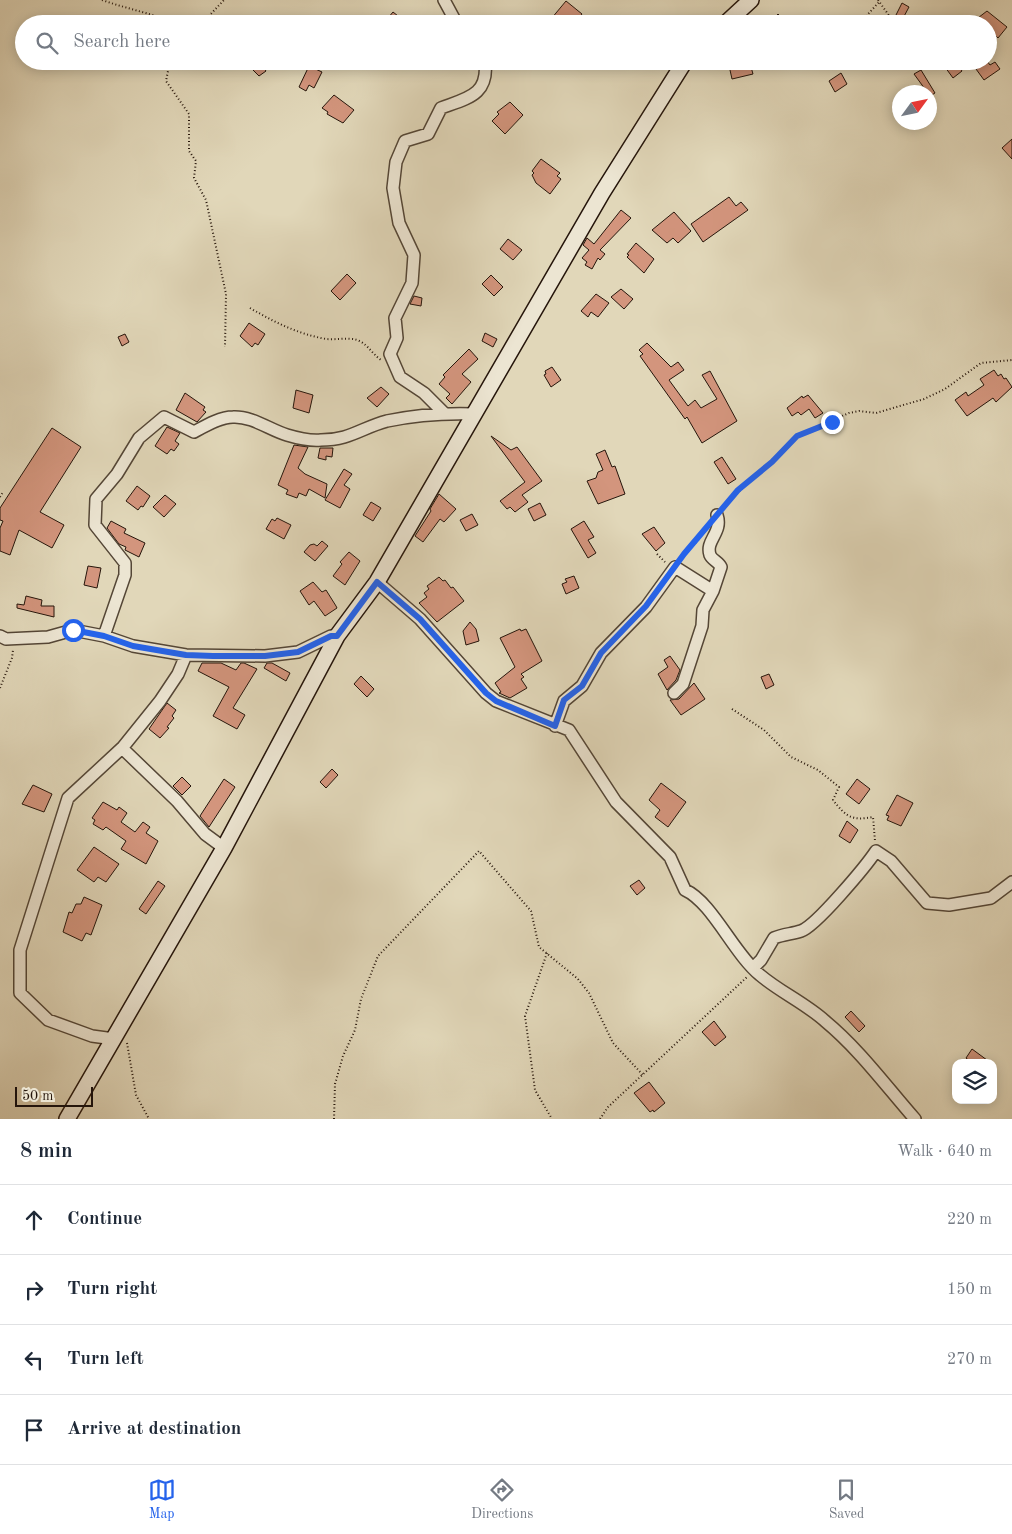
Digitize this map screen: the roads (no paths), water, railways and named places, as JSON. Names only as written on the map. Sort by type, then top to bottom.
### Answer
[{"type":"street","points":[[444,0],[452,15]]},
{"type":"street","points":[[735,15],[751,0]]},
{"type":"street","points":[[444,413],[424,393],[400,377],[390,354],[397,338],[396,318],[412,283],[414,255],[399,223],[393,188],[396,162],[406,141],[428,134],[441,108],[475,96],[487,76],[486,70]]},
{"type":"street","points":[[67,1119],[224,848],[337,636],[377,582],[602,194],[679,70]]},
{"type":"street","points":[[104,636],[125,575],[125,562],[95,525],[96,499],[117,474],[139,438],[164,418],[194,432],[211,423],[233,417],[254,421],[288,436],[320,441],[346,438],[387,421],[444,413],[474,414]]},
{"type":"street","points":[[674,693],[683,684],[698,640],[703,610],[713,592],[721,567],[712,557],[710,550],[710,544],[719,528],[717,515]]},
{"type":"street","points":[[555,726],[564,700],[582,686],[601,653],[646,606],[674,567],[713,592]]},
{"type":"street","points":[[377,582],[420,619],[486,693],[496,701],[569,730],[616,802],[670,857],[685,890],[696,895],[753,968],[826,1022],[858,1053],[915,1119]]},
{"type":"street","points":[[0,636],[6,639],[48,637],[73,630],[104,636],[133,646],[186,655],[265,656],[298,652],[331,636],[337,636]]},
{"type":"street","points":[[114,1039],[92,1036],[48,1020],[20,993],[20,950],[68,798],[122,748],[160,701],[178,674],[186,655]]},
{"type":"street","points":[[122,748],[177,801],[205,834],[224,848]]},
{"type":"street","points":[[753,968],[761,960],[774,938],[802,931],[866,867],[876,851],[891,861],[927,902],[949,905],[992,898],[1012,882]]}]
